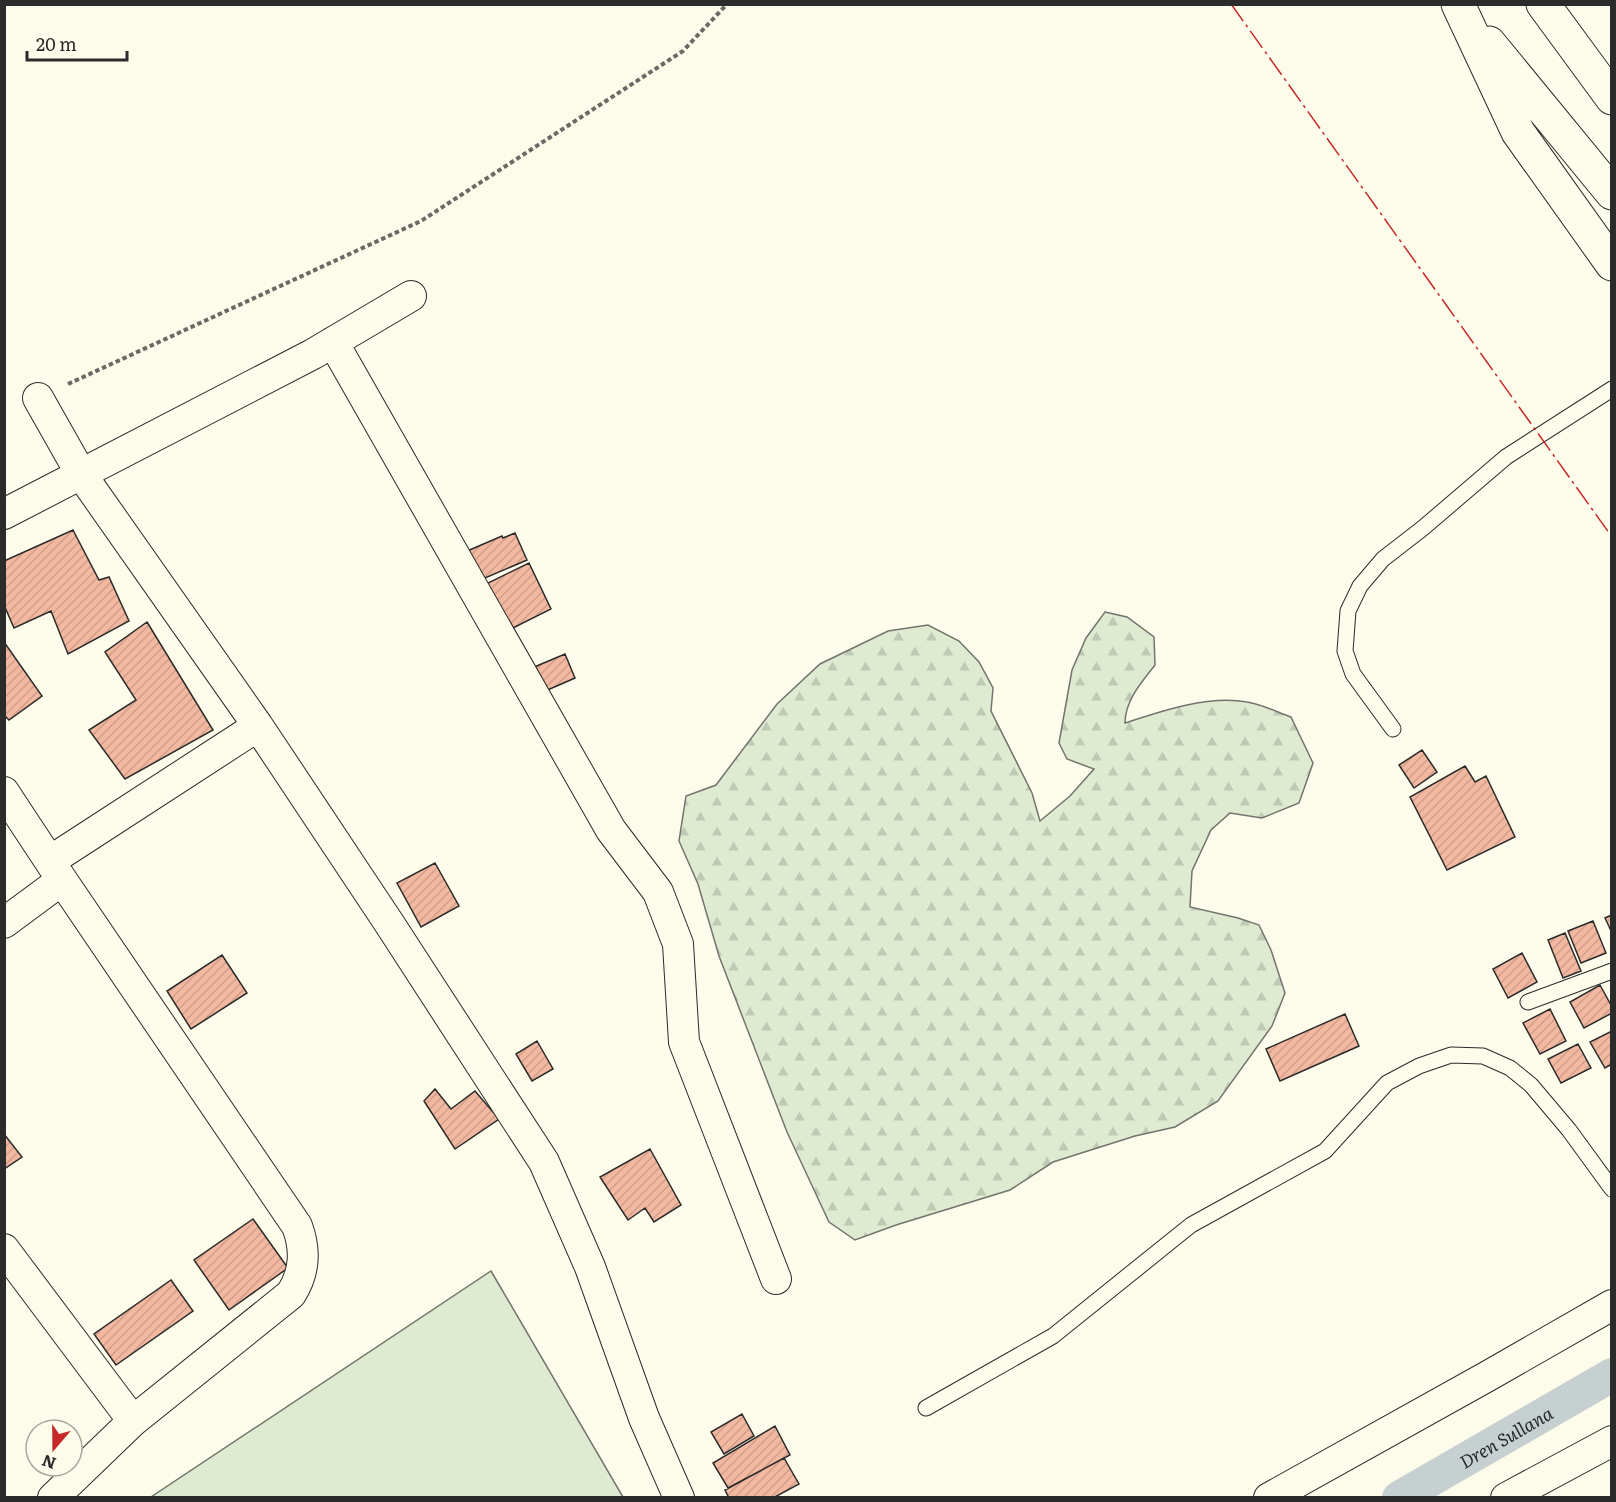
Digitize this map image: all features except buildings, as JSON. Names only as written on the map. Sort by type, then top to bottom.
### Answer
[{"type":"highway","points":[[1458,4],[1611,193]]},
{"type":"highway","points":[[1458,4],[1518,132],[1611,264]]},
{"type":"highway","points":[[1543,4],[1611,98]]},
{"type":"highway","points":[[1551,4],[1611,66]]},
{"type":"street","points":[[4,514],[333,342],[411,296]]},
{"type":"street","points":[[333,342],[611,830],[658,891],[678,944],[684,1042],[776,1280]]},
{"type":"street","points":[[38,398],[81,474],[258,726],[544,1162],[590,1267],[644,1418],[679,1497]]},
{"type":"street","points":[[4,922],[56,871],[258,726]]},
{"type":"street","points":[[4,792],[297,1226],[303,1249],[302,1273],[291,1294],[133,1421],[53,1497]]},
{"type":"street","points":[[4,1249],[133,1421]]},
{"type":"street","points":[[1269,1497],[1611,1305]]},
{"type":"street","points":[[1506,1497],[1611,1441]]},
{"type":"lane","points":[[1394,729],[1353,674],[1345,651],[1348,611],[1360,586],[1383,559],[1506,457],[1611,389]]},
{"type":"lane","points":[[1528,1002],[1611,971]]},
{"type":"lane","points":[[926,1408],[1053,1336],[1191,1225],[1325,1151],[1387,1083],[1419,1066],[1451,1055],[1483,1056],[1510,1068],[1531,1085],[1569,1130],[1611,1189]]},
{"type":"path","points":[[38,398],[420,221],[683,51],[727,4]]},
{"type":"green space","points":[[1105,612],[1127,617],[1154,637],[1155,665],[1131,699],[1125,723],[1201,702],[1232,700],[1252,703],[1291,717],[1313,763],[1299,803],[1262,818],[1230,813],[1211,830],[1192,871],[1190,907],[1259,925],[1271,950],[1285,993],[1272,1026],[1218,1101],[1175,1127],[1135,1136],[1053,1162],[1010,1190],[855,1240],[829,1222],[787,1132],[719,956],[698,884],[679,841],[686,796],[716,785],[777,704],[820,664],[888,631],[928,625],[959,641],[979,662],[993,688],[991,711],[1032,793],[1040,821],[1070,796],[1094,769],[1067,759],[1059,743],[1072,670],[1086,638]]},
{"type":"green space","points":[[491,1271],[623,1497],[151,1497]]},
{"type":"waterway","name":"Dren Sullana","points":[[1399,1498],[1612,1375]]},
{"type":"power","points":[[1231,4],[1612,537]]}]
